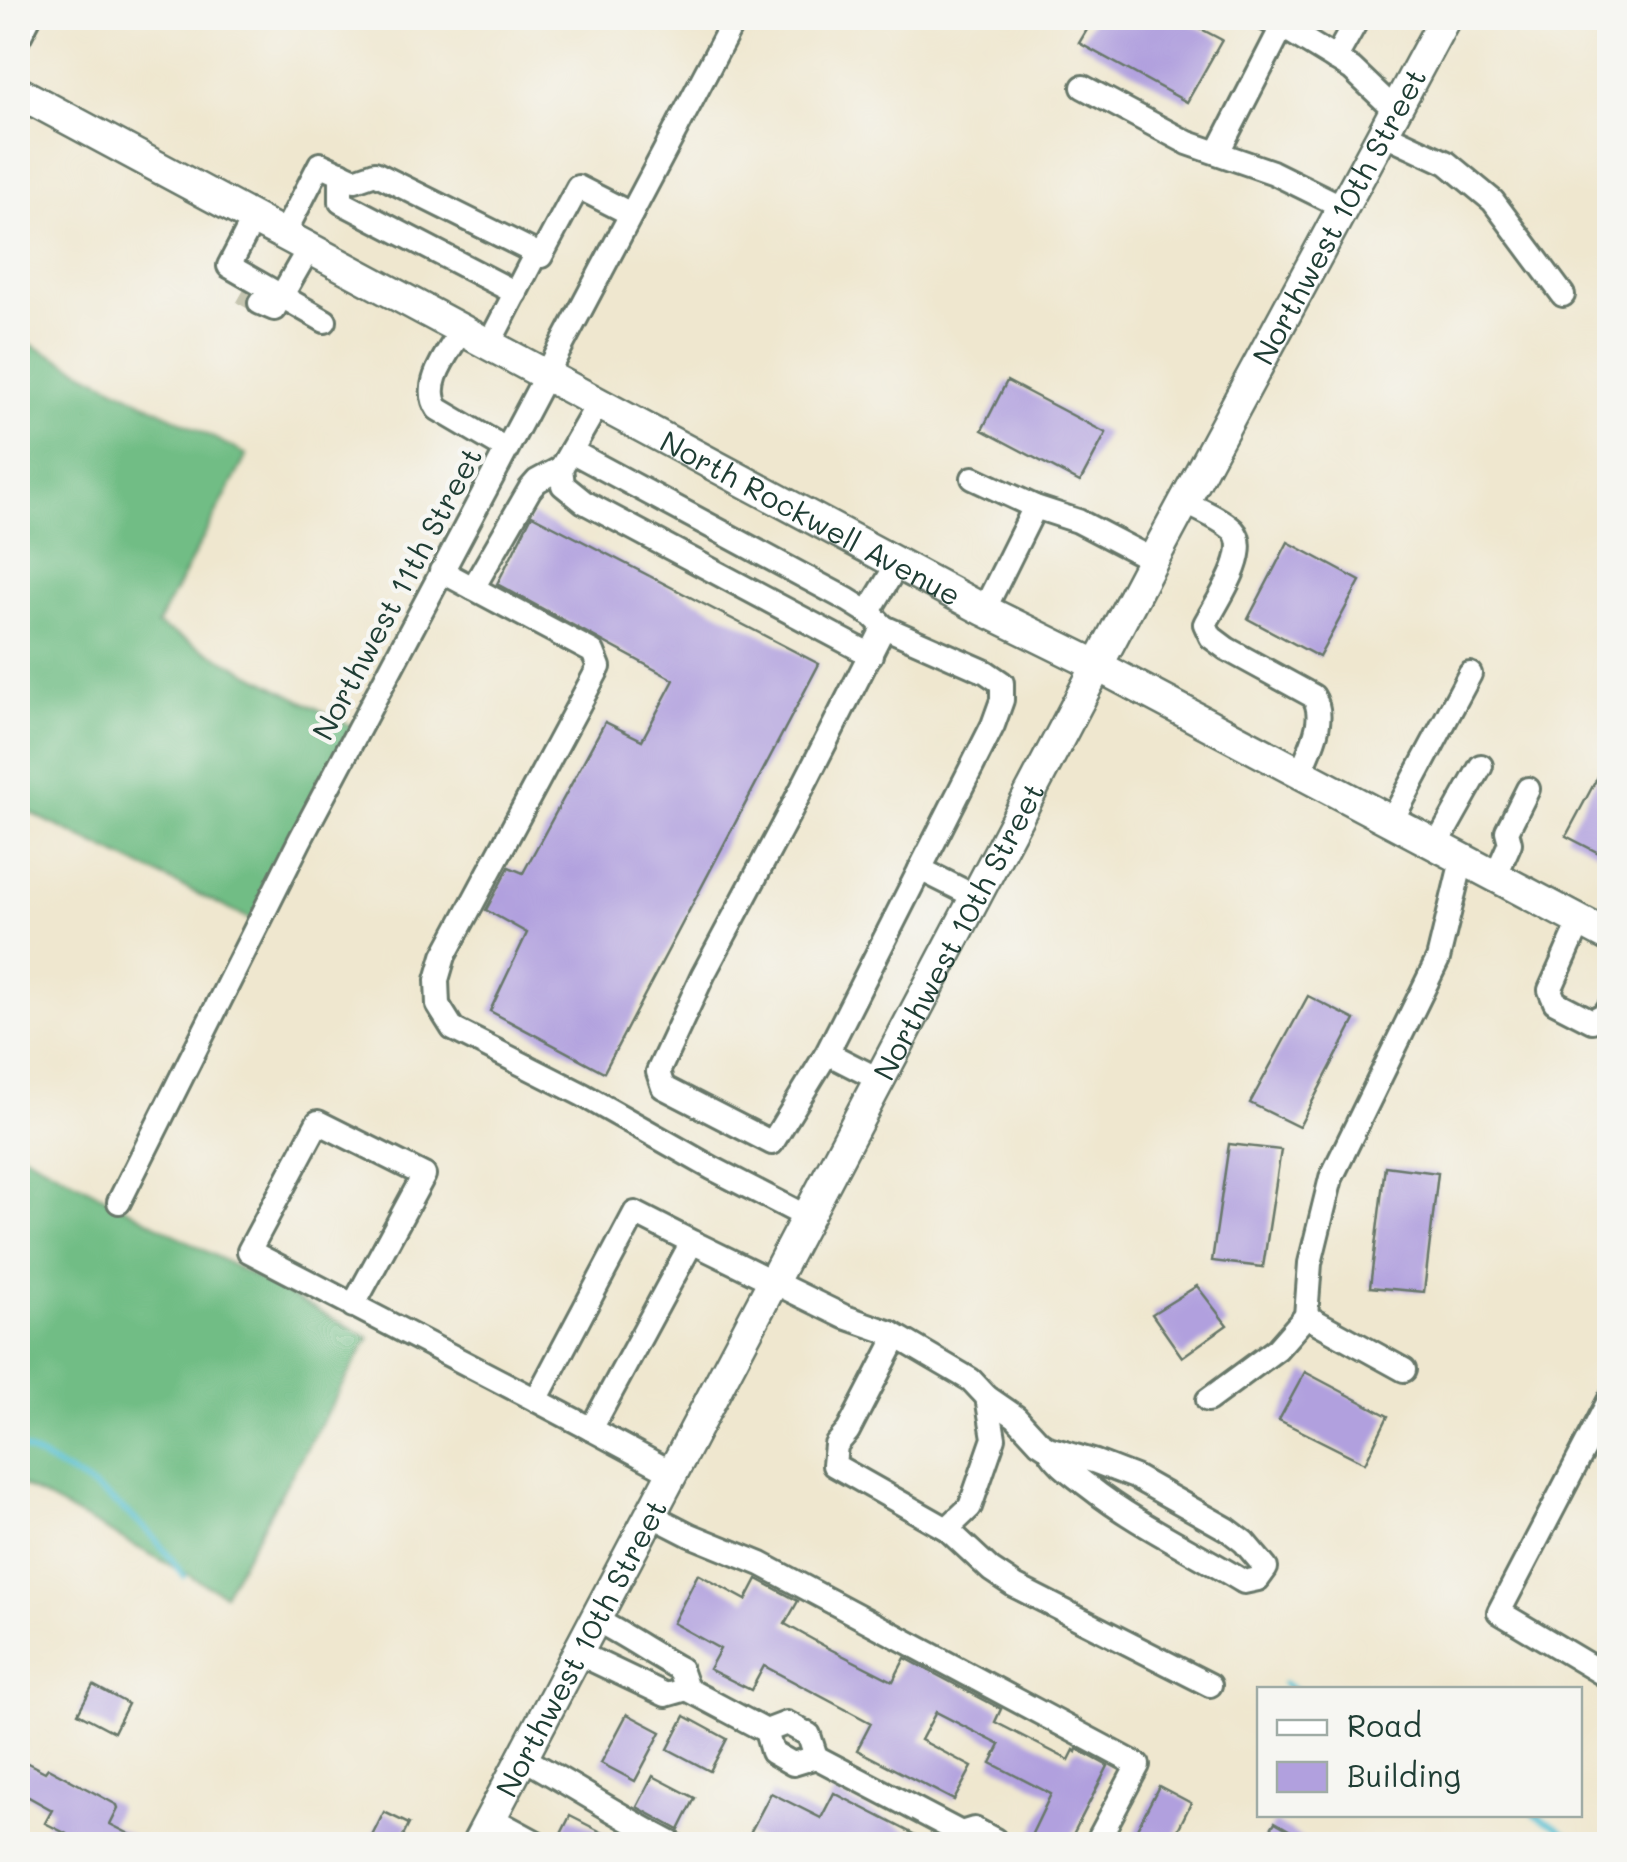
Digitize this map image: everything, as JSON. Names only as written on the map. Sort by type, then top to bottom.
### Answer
[{"type":"main road","name":"Northwest 10th Street","points":[[484,1831],[1184,502],[1445,18]]},
{"type":"main road","name":"North Rockwell Avenue","points":[[18,92],[984,610],[1098,666],[1610,937]]},
{"type":"street","points":[[18,38],[29,18]]},
{"type":"street","name":"Northwest 11th Street","points":[[119,1202],[300,840],[736,18]]},
{"type":"street","points":[[1335,59],[1358,18]]},
{"type":"street","points":[[1218,152],[1272,22],[1352,69],[1389,122],[1493,201],[1562,295]]},
{"type":"street","points":[[1083,87],[1188,143],[1272,172],[1343,207]]},
{"type":"street","points":[[256,291],[296,241],[320,164],[355,180],[375,173],[540,256],[578,187],[631,214]]},
{"type":"street","points":[[341,173],[341,202],[516,292]]},
{"type":"street","points":[[254,218],[228,266],[256,291],[325,321]]},
{"type":"street","points":[[506,449],[438,409],[430,389],[435,378],[516,292],[536,254]]},
{"type":"street","points":[[472,588],[530,488],[566,459],[598,402]]},
{"type":"street","points":[[566,459],[876,620],[1002,682],[996,718],[827,1053],[772,1143],[663,1087],[658,1072],[703,974],[871,655],[876,620],[898,564]]},
{"type":"street","points":[[566,459],[563,485],[584,502],[871,655]]},
{"type":"street","points":[[973,478],[1078,521],[1154,560]]},
{"type":"street","points":[[1184,502],[1235,532],[1239,542],[1240,553],[1206,624],[1211,637],[1313,696],[1319,705],[1318,724],[1300,774]]},
{"type":"street","points":[[984,610],[1035,506]]},
{"type":"street","points":[[442,571],[593,652],[599,667],[444,956],[437,980],[438,1005],[453,1030],[584,1094],[807,1217]]},
{"type":"street","points":[[1391,822],[1470,674]]},
{"type":"street","points":[[1208,1400],[1277,1349],[1306,1316],[1310,1263],[1331,1178],[1438,959],[1449,853],[1481,766]]},
{"type":"street","points":[[1495,877],[1510,842],[1508,830],[1528,789]]},
{"type":"street","points":[[920,870],[976,897]]},
{"type":"street","points":[[1580,922],[1550,990],[1555,1002],[1592,1021],[1610,1006]]},
{"type":"street","points":[[827,1053],[880,1080]]},
{"type":"street","points":[[354,1306],[424,1175],[318,1122],[249,1252],[673,1473]]},
{"type":"street","points":[[536,1400],[635,1214],[772,1283],[890,1333],[972,1380],[1048,1448],[1135,1478],[1227,1529],[1266,1568],[1258,1580],[1244,1582],[1097,1493],[1056,1461],[1048,1448]]},
{"type":"street","points":[[591,1428],[692,1242]]},
{"type":"street","points":[[1306,1316],[1404,1370]]},
{"type":"street","points":[[890,1333],[892,1346],[848,1431],[836,1445],[834,1465],[946,1529],[1015,1586],[1210,1685]]},
{"type":"street","points":[[946,1529],[970,1507],[994,1438],[988,1397]]},
{"type":"street","points":[[1610,1399],[1499,1612],[1610,1678]]},
{"type":"street","points":[[651,1515],[761,1564],[1138,1764],[1096,1844]]},
{"type":"street","points":[[596,1620],[680,1669],[687,1689],[766,1731],[772,1752],[794,1764],[816,1756],[963,1839],[974,1830],[997,1844]]},
{"type":"street","points":[[633,1678],[647,1651]]},
{"type":"street","points":[[578,1654],[666,1695],[687,1689]]},
{"type":"street","points":[[523,1758],[673,1844]]},
{"type":"street","points":[[484,1831],[539,1844]]},
{"type":"green space","points":[[18,338],[247,455],[157,625],[358,730],[258,923],[18,807]]},
{"type":"green space","points":[[18,1151],[369,1338],[224,1594],[18,1483]]},
{"type":"building","points":[[1094,18],[1180,18],[1222,40],[1187,102],[1079,43]]},
{"type":"building","points":[[1007,381],[1106,433],[1080,482],[982,430]]},
{"type":"building","points":[[532,515],[819,664],[604,1072],[490,1011],[527,933],[486,910],[509,867],[523,873],[605,722],[642,740],[674,680],[497,584]]},
{"type":"building","points":[[1288,542],[1360,581],[1319,657],[1248,619]]},
{"type":"building","points":[[1610,754],[1610,838],[1601,854],[1566,836]]},
{"type":"building","points":[[1308,996],[1355,1020],[1299,1127],[1250,1103]]},
{"type":"building","points":[[1229,1144],[1281,1150],[1263,1267],[1212,1261]]},
{"type":"building","points":[[1385,1166],[1438,1173],[1424,1292],[1370,1287]]},
{"type":"building","points":[[1197,1286],[1227,1325],[1182,1357],[1152,1314]]},
{"type":"building","points":[[1305,1372],[1388,1416],[1365,1463],[1279,1420]]},
{"type":"building","points":[[698,1574],[746,1600],[757,1579],[798,1601],[785,1624],[828,1648],[893,1681],[905,1658],[1001,1709],[995,1722],[1069,1760],[1077,1749],[1108,1766],[1068,1844],[1027,1844],[1051,1794],[991,1763],[1000,1745],[936,1712],[921,1740],[972,1767],[954,1800],[857,1750],[871,1723],[764,1666],[751,1690],[709,1669],[720,1649],[673,1623]]},
{"type":"building","points":[[93,1685],[128,1704],[114,1732],[78,1713]]},
{"type":"building","points":[[627,1714],[661,1732],[635,1781],[601,1763]]},
{"type":"building","points":[[685,1716],[727,1739],[710,1771],[668,1749]]},
{"type":"building","points":[[18,1758],[45,1772],[48,1768],[117,1805],[110,1824],[149,1844],[87,1844],[45,1823],[52,1810],[18,1791]]},
{"type":"building","points":[[653,1776],[695,1798],[679,1830],[637,1807]]},
{"type":"building","points":[[1159,1786],[1191,1803],[1171,1844],[1129,1844]]},
{"type":"building","points":[[771,1793],[821,1818],[834,1793],[933,1844],[767,1844],[749,1835]]},
{"type":"building","points":[[384,1812],[409,1824],[399,1844],[368,1844]]},
{"type":"building","points":[[570,1816],[625,1844],[583,1844],[561,1834]]},
{"type":"building","points":[[1275,1822],[1313,1844],[1261,1844]]},
{"type":"waterway","points":[[18,1446],[73,1475],[125,1510],[155,1539],[184,1576]]},
{"type":"waterway","points":[[1284,1684],[1289,1687]]},
{"type":"waterway","points":[[1539,1817],[1578,1844]]},
{"type":"tunnel","points":[[242,293],[260,303]]}]
